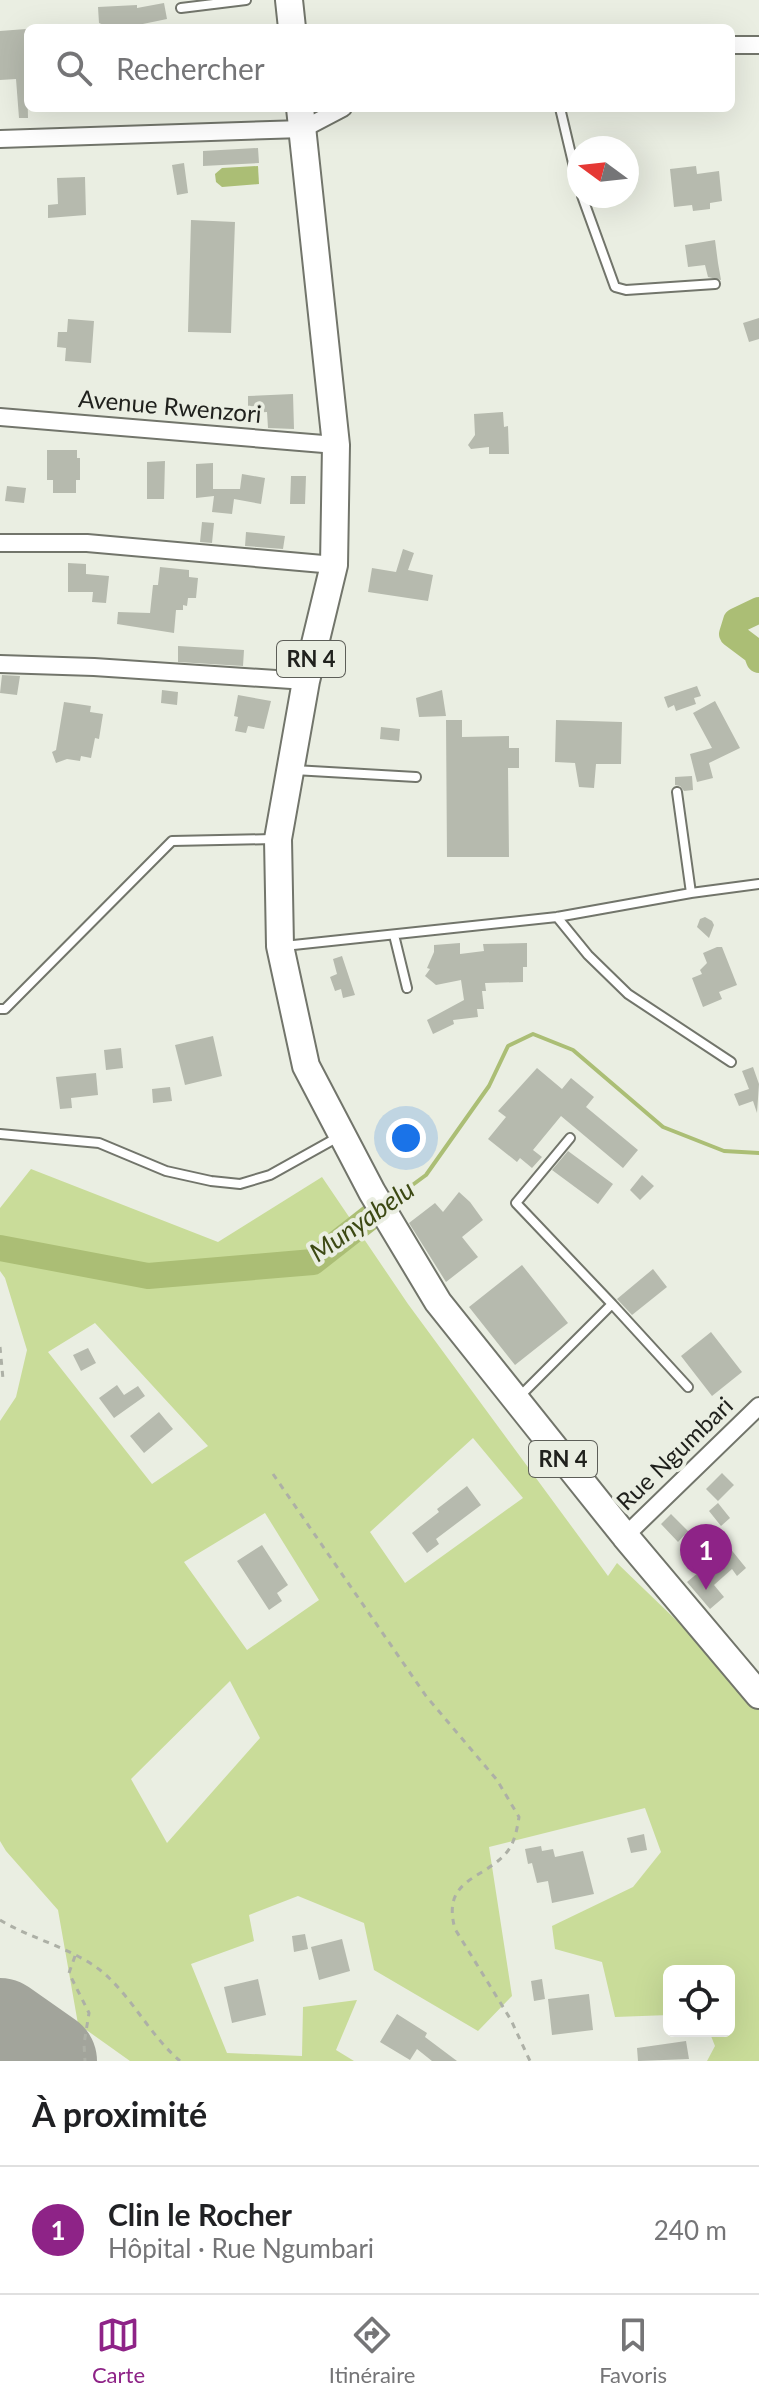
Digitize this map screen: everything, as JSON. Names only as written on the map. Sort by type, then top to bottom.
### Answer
[{"type":"highway","points":[[289,0],[292,24]]},
{"type":"highway","name":"RN 4","points":[[301,119],[336,445],[334,565],[306,681],[278,839],[280,946],[306,1066],[372,1192],[438,1302],[625,1536],[758,1691]]},
{"type":"street","points":[[735,45],[759,45]]},
{"type":"street","points":[[0,139],[301,119],[328,112]]},
{"type":"street","name":"Avenue Rwenzori","points":[[0,417],[336,445]]},
{"type":"street","points":[[0,543],[87,543],[334,565]]},
{"type":"street","points":[[0,664],[306,681]]},
{"type":"street","name":"Rue Ngumbari","points":[[625,1536],[759,1406]]},
{"type":"lane","points":[[181,8],[246,0]]},
{"type":"lane","points":[[561,112],[567,137]]},
{"type":"lane","points":[[586,208],[615,287],[626,290],[715,284]]},
{"type":"lane","points":[[289,770],[416,777]]},
{"type":"lane","points":[[677,792],[691,893]]},
{"type":"lane","points":[[0,1009],[5,1009],[172,841],[278,839]]},
{"type":"lane","points":[[280,946],[557,917],[759,884]]},
{"type":"lane","points":[[557,917],[588,955],[628,994],[731,1062]]},
{"type":"lane","points":[[394,935],[407,988]]},
{"type":"lane","points":[[0,1134],[99,1143],[166,1171],[240,1184],[270,1175],[341,1135]]},
{"type":"lane","points":[[570,1138],[516,1203],[688,1387]]},
{"type":"lane","points":[[516,1400],[612,1304]]},
{"type":"path","points":[[0,1347],[3,1379],[0,1381]]},
{"type":"path","points":[[273,1474],[426,1696],[497,1780],[519,1817],[515,1838],[506,1854],[464,1882],[451,1916],[455,1929],[511,2020],[530,2061]]},
{"type":"path","points":[[0,1920],[105,1974],[162,2046],[180,2061]]},
{"type":"path","points":[[75,1956],[69,1973],[89,2013],[84,2044],[85,2061]]},
{"type":"shaded area","points":[[258,166],[259,184],[222,187],[216,182],[215,174],[222,168]]},
{"type":"shaded area","points":[[31,1169],[218,1242],[322,1177],[408,1304],[608,1576],[617,1563],[759,1700],[759,2061],[707,2061],[715,2046],[711,2037],[735,2037],[735,1965],[663,1965],[663,2015],[615,2017],[602,1962],[555,1949],[552,1926],[633,1887],[661,1852],[645,1808],[489,1847],[512,1996],[478,2031],[374,1970],[364,1923],[298,1896],[249,1915],[254,1941],[191,1964],[227,2053],[302,2056],[303,2007],[357,2000],[336,2050],[354,2061],[130,2061],[78,2024],[58,1910],[0,1841],[0,1421],[16,1397],[27,1350],[5,1278],[0,1271],[0,1208]],"holes":[[[95,1323],[208,1446],[152,1484],[48,1352]],[[473,1438],[523,1498],[405,1583],[370,1532]],[[265,1513],[319,1600],[247,1650],[184,1562]],[[230,1681],[260,1738],[167,1843],[131,1779]]]},
{"type":"building","points":[[164,3],[167,19],[143,24],[99,23],[98,7],[137,5],[137,8]]},
{"type":"building","points":[[24,29],[24,112],[28,112],[28,118],[19,118],[16,79],[0,80],[0,31]]},
{"type":"building","points":[[258,148],[259,163],[203,166],[203,151]]},
{"type":"building","points":[[184,163],[188,193],[177,195],[172,165]]},
{"type":"building","points":[[696,166],[697,174],[719,171],[722,201],[710,203],[710,209],[693,211],[692,205],[674,207],[670,169]]},
{"type":"building","points":[[85,177],[86,215],[48,218],[48,205],[58,204],[57,178]]},
{"type":"building","points":[[191,220],[235,222],[231,333],[188,332]]},
{"type":"building","points":[[715,240],[721,280],[708,277],[705,265],[688,267],[685,245]]},
{"type":"building","points":[[759,318],[759,339],[749,342],[743,323]]},
{"type":"building","points":[[68,319],[94,321],[91,363],[65,361],[66,348],[57,347],[58,332],[67,332]]},
{"type":"building","points":[[293,394],[294,429],[268,428],[267,412],[248,413],[248,396]]},
{"type":"building","points":[[503,412],[504,427],[508,426],[509,454],[489,454],[489,447],[471,449],[468,445],[475,435],[474,414]]},
{"type":"building","points":[[47,450],[77,450],[80,480],[76,480],[76,493],[53,493],[53,480],[47,480]]},
{"type":"building","points":[[165,461],[164,499],[147,499],[147,462]]},
{"type":"building","points":[[213,463],[213,489],[240,489],[242,474],[265,478],[261,504],[234,499],[232,514],[212,512],[214,496],[196,498],[196,464]]},
{"type":"building","points":[[291,476],[306,476],[305,504],[290,504]]},
{"type":"building","points":[[7,486],[26,488],[24,503],[5,501]]},
{"type":"building","points":[[202,522],[214,523],[212,543],[200,542]]},
{"type":"building","points":[[246,532],[285,536],[283,549],[245,546]]},
{"type":"building","points":[[403,549],[414,553],[408,570],[433,575],[428,601],[368,592],[372,568],[396,572]]},
{"type":"building","points":[[68,563],[86,564],[86,574],[109,576],[106,603],[92,602],[93,592],[68,592]]},
{"type":"building","points":[[160,567],[189,570],[189,577],[198,578],[196,598],[188,598],[183,610],[176,610],[174,633],[117,624],[118,612],[150,613],[153,585],[158,585]]},
{"type":"building","points":[[178,646],[244,650],[243,666],[178,662]]},
{"type":"building","points":[[2,675],[20,676],[17,695],[0,693]]},
{"type":"building","points":[[697,686],[701,696],[694,698],[696,704],[676,711],[674,705],[668,708],[664,697]]},
{"type":"building","points":[[162,690],[178,692],[177,705],[161,703]]},
{"type":"building","points":[[442,690],[446,716],[419,717],[416,698]]},
{"type":"building","points":[[238,695],[271,701],[264,729],[248,726],[246,733],[235,731]]},
{"type":"building","points":[[715,701],[740,748],[709,763],[713,778],[697,782],[690,754],[712,748],[693,713]]},
{"type":"building","points":[[64,702],[91,706],[90,712],[103,714],[99,739],[95,738],[91,758],[81,756],[80,761],[67,759],[56,763],[52,752],[56,750]]},
{"type":"building","points":[[446,720],[462,720],[462,737],[509,736],[509,748],[519,748],[519,768],[508,768],[509,857],[447,857]]},
{"type":"building","points":[[556,720],[622,722],[621,764],[596,764],[594,788],[579,787],[575,763],[555,762]]},
{"type":"building","points":[[381,727],[400,729],[399,741],[380,739]]},
{"type":"building","points":[[692,776],[693,790],[684,791],[675,785],[675,777]]},
{"type":"building","points":[[705,917],[714,925],[709,938],[697,927],[700,919]]},
{"type":"building","points":[[460,943],[460,954],[484,951],[483,944],[527,943],[527,967],[523,967],[523,982],[485,983],[486,991],[482,991],[484,1009],[477,1009],[478,1017],[453,1020],[454,1024],[433,1034],[427,1020],[464,1000],[461,980],[436,985],[425,976],[430,969],[427,968],[434,945]]},
{"type":"building","points":[[722,947],[737,985],[719,992],[722,999],[703,1007],[692,978],[702,974],[700,970],[707,963],[703,953]]},
{"type":"building","points":[[342,956],[355,995],[343,998],[341,989],[335,991],[330,977],[337,974],[333,959]]},
{"type":"building","points":[[213,1036],[222,1076],[185,1085],[175,1045]]},
{"type":"building","points":[[121,1048],[123,1068],[106,1070],[104,1050]]},
{"type":"building","points":[[753,1067],[759,1084],[757,1113],[753,1101],[739,1106],[734,1094],[749,1089],[742,1071]]},
{"type":"building","points":[[537,1068],[562,1089],[571,1078],[594,1097],[586,1107],[638,1150],[623,1168],[561,1116],[533,1150],[542,1157],[532,1168],[520,1158],[517,1162],[488,1139],[506,1117],[498,1111]]},
{"type":"building","points":[[96,1073],[98,1095],[71,1098],[72,1108],[60,1109],[56,1077]]},
{"type":"building","points":[[170,1087],[172,1101],[153,1103],[152,1089]]},
{"type":"building","points":[[568,1151],[613,1184],[598,1204],[552,1170]]},
{"type":"building","points":[[642,1175],[654,1186],[640,1200],[630,1190]]},
{"type":"building","points":[[459,1192],[483,1220],[462,1237],[478,1257],[446,1282],[409,1223],[435,1203],[443,1212]]},
{"type":"building","points":[[522,1265],[568,1323],[515,1365],[469,1307]]},
{"type":"building","points":[[653,1269],[667,1287],[632,1315],[617,1299]]},
{"type":"building","points":[[711,1332],[742,1372],[712,1396],[681,1356]]},
{"type":"building","points":[[88,1348],[96,1363],[81,1371],[73,1355]]},
{"type":"building","points":[[117,1385],[124,1395],[138,1386],[145,1396],[114,1418],[99,1398]]},
{"type":"building","points":[[159,1412],[173,1429],[144,1453],[130,1436]]},
{"type":"building","points":[[722,1473],[734,1485],[718,1501],[706,1489]]},
{"type":"building","points":[[467,1486],[481,1505],[436,1539],[439,1544],[427,1553],[412,1533]]},
{"type":"building","points":[[718,1503],[730,1518],[721,1526],[709,1511]]},
{"type":"building","points":[[671,1514],[688,1531],[678,1542],[661,1524]]},
{"type":"building","points":[[262,1545],[288,1585],[277,1593],[282,1601],[269,1610],[237,1561]]},
{"type":"building","points":[[729,1547],[746,1568],[737,1576],[732,1569],[714,1585],[724,1597],[710,1609],[687,1582]]},
{"type":"building","points":[[644,1834],[647,1850],[631,1853],[627,1838]]},
{"type":"building","points":[[541,1846],[542,1851],[553,1849],[555,1857],[583,1851],[594,1894],[552,1903],[548,1881],[537,1883],[525,1849]]},
{"type":"building","points":[[305,1934],[308,1949],[294,1952],[292,1936]]},
{"type":"building","points":[[342,1939],[350,1971],[319,1980],[311,1947]]},
{"type":"building","points":[[258,1979],[266,2015],[232,2023],[224,1987]]},
{"type":"building","points":[[542,1979],[545,1999],[534,2001],[531,1981]]},
{"type":"building","points":[[589,1994],[593,2030],[552,2035],[548,1999]]},
{"type":"building","points":[[397,2014],[427,2033],[425,2037],[457,2061],[432,2061],[417,2049],[410,2060],[380,2042]]},
{"type":"building","points":[[686,2041],[689,2059],[638,2061],[637,2048]]},
{"type":"waterway","name":"Munyabelu","points":[[759,610],[736,621],[732,634],[756,652],[759,660]]},
{"type":"waterway","name":"Munyabelu","points":[[388,1203],[426,1175],[489,1086],[508,1046],[533,1034],[573,1050],[663,1127],[724,1151],[759,1153]]},
{"type":"waterway","name":"Munyabelu","points":[[0,1248],[148,1276],[313,1262],[387,1204]]},
{"type":"runway","points":[[0,2028],[47,2061]]},
{"type":"place","name":"Clin le Rocher","points":[[706,1590]]}]
